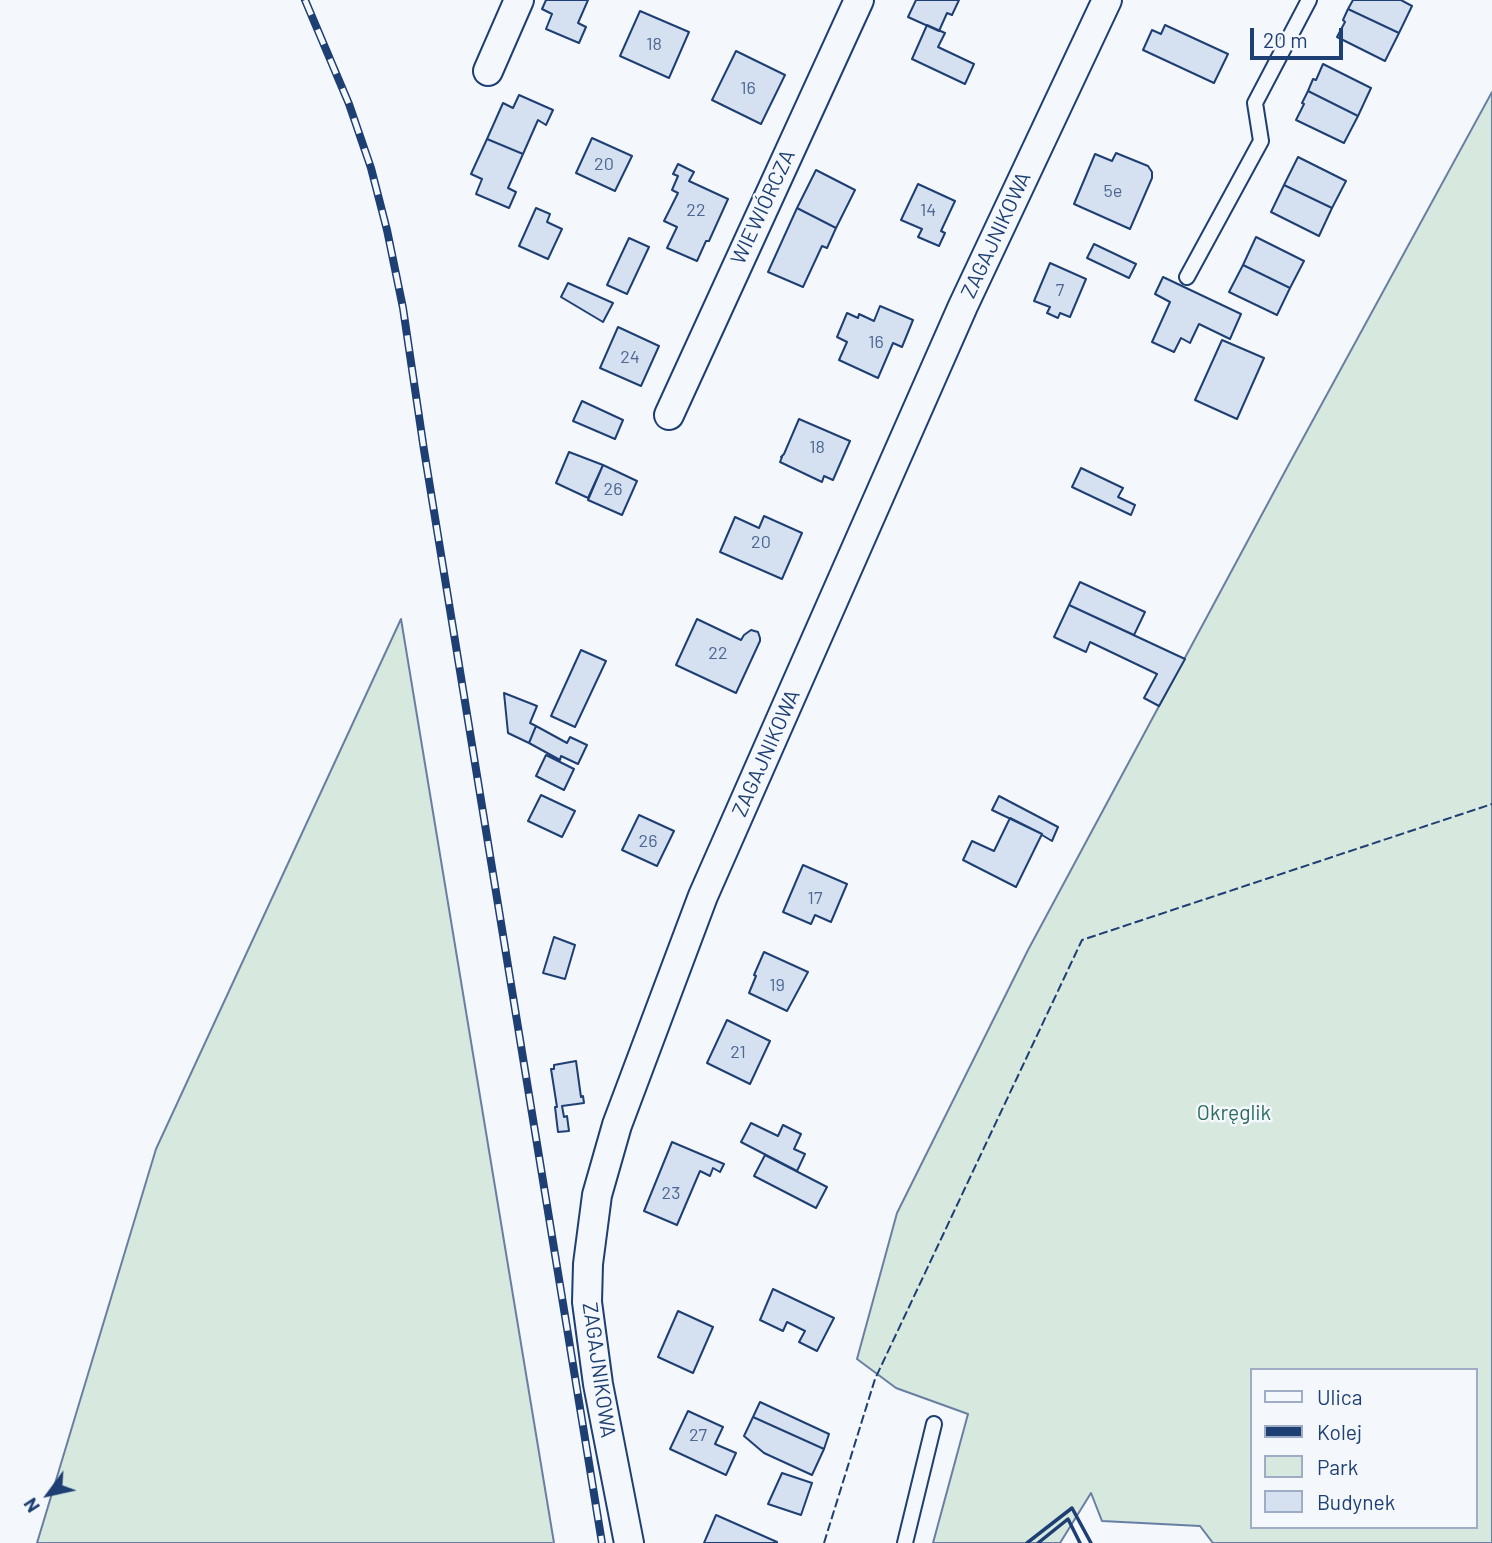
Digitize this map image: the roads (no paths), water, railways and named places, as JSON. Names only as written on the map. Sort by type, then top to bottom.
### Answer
[{"type":"street","points":[[488,71],[519,0]]},
{"type":"street","name":"WIEWIÓRCZA","points":[[668,415],[859,0]]},
{"type":"street","name":"ZAGAJNIKOWA","points":[[629,1543],[598,1384],[587,1302],[588,1264],[597,1195],[617,1125],[709,884],[963,306],[1107,0]]},
{"type":"lane","points":[[1188,277],[1261,141],[1255,103],[1309,0]]},
{"type":"lane","points":[[905,1543],[934,1424]]},
{"type":"railway","points":[[305,0],[349,104],[371,168],[403,308],[602,1543]]},
{"type":"park label","name":"Okręglik","points":[[1234,1113]]}]
